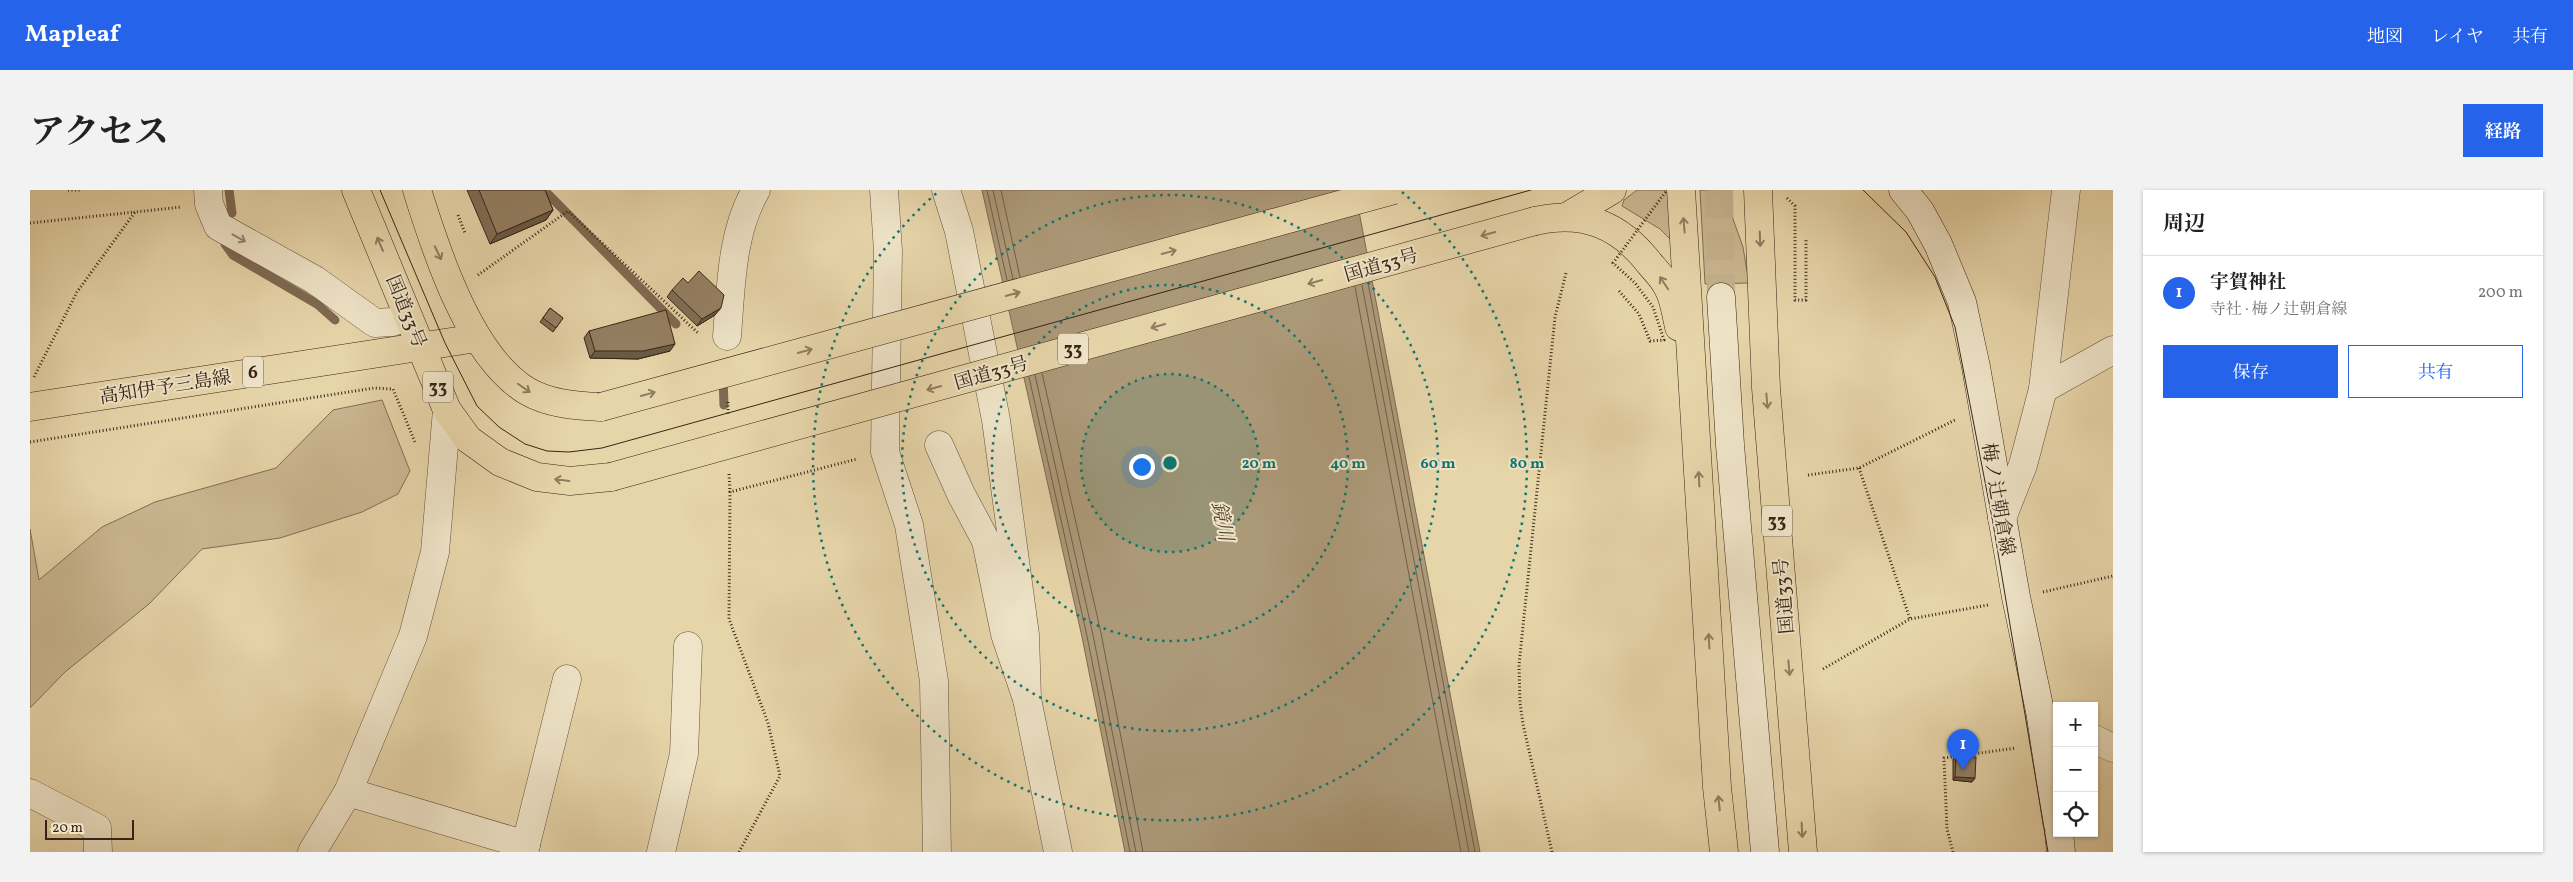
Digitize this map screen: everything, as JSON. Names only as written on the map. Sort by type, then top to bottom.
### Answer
[{"type":"main road","name":"国道33号","points":[[356,190],[388,262],[407,317],[447,410],[468,438],[500,462],[538,477],[570,482],[611,478],[1535,221],[1568,216],[1592,220],[1614,230],[1636,246],[1668,286],[1693,379]]},
{"type":"main road","points":[[418,190],[434,245],[455,291],[477,338],[502,371],[528,392],[570,406],[601,407],[1394,190]]},
{"type":"main road","points":[[1568,216],[1612,190]]},
{"type":"main road","name":"国道33号","points":[[1681,190],[1717,787],[1724,852]]},
{"type":"main road","name":"国道33号","points":[[1758,190],[1766,388],[1803,852]]},
{"type":"main road","name":"高知伊予三島線","points":[[30,407],[477,338]]},
{"type":"street","points":[[726,336],[735,253],[748,204],[756,190]]},
{"type":"street","points":[[884,190],[888,251],[885,452],[909,525],[934,681],[937,852]]},
{"type":"street","points":[[946,190],[959,231],[996,420],[1025,634],[1027,699]]},
{"type":"street","name":"梅ノ辻朝倉線","points":[[1903,190],[1920,211],[1938,244],[1962,302],[1983,406],[2016,598],[2048,716],[2045,744],[2053,796]]},
{"type":"street","points":[[2002,518],[2023,466],[2043,389],[2066,190]]},
{"type":"street","points":[[208,197],[218,226],[315,280],[375,322],[392,322],[407,317]]},
{"type":"street","points":[[1721,297],[1730,445],[1764,851]]},
{"type":"street","points":[[2043,389],[2113,350]]},
{"type":"street","points":[[312,852],[348,792],[413,636],[435,552],[447,410]]},
{"type":"street","points":[[939,445],[961,494],[986,541],[1005,634],[1027,699],[1058,852]]},
{"type":"street","points":[[661,852],[684,754],[688,646]]},
{"type":"street","points":[[348,792],[525,849],[567,679]]},
{"type":"street","points":[[2098,741],[2113,748]]},
{"type":"street","points":[[30,793],[97,828],[98,852]]},
{"type":"street","points":[[2059,837],[2061,852]]},
{"type":"path","points":[[68,190],[80,190]]},
{"type":"path","points":[[1619,291],[1639,314],[1650,341],[1664,340],[1653,307],[1635,283],[1613,263],[1668,190]]},
{"type":"path","points":[[1785,195],[1796,206],[1795,300],[1806,300],[1806,238]]},
{"type":"path","points":[[30,223],[135,212],[208,197]]},
{"type":"path","points":[[455,291],[568,211],[704,338],[726,336]]},
{"type":"path","points":[[32,380],[77,292],[135,212]]},
{"type":"path","points":[[1552,852],[1523,724],[1520,703],[1519,665],[1555,317],[1566,272]]},
{"type":"path","points":[[30,442],[374,388],[392,390],[415,443]]},
{"type":"path","points":[[728,395],[728,424]]},
{"type":"path","points":[[1808,475],[1858,468],[1983,406]]},
{"type":"path","points":[[730,492],[885,452]]},
{"type":"path","points":[[1858,468],[1910,619]]},
{"type":"path","points":[[729,473],[728,619],[768,723],[780,776],[739,852]]},
{"type":"path","points":[[1823,670],[1910,619],[2113,576]]},
{"type":"path","points":[[1953,852],[1948,829],[1944,758],[2045,744]]},
{"type":"shaded area","points":[[1637,190],[1671,190],[1672,241],[1660,229],[1622,206],[1624,200]]},
{"type":"shaded area","points":[[1700,190],[1723,191],[1743,247],[1749,283],[1705,284]]},
{"type":"shaded area","points":[[382,400],[410,471],[398,494],[362,512],[280,538],[202,549],[149,604],[65,672],[30,708],[30,529],[39,580],[102,527],[155,502],[276,468],[333,410]]},
{"type":"water","name":"鏡川","points":[[982,190],[1355,190],[1480,852],[1125,852],[1082,637]]},
{"type":"building","points":[[479,190],[545,190],[553,210],[497,234]]},
{"type":"building","points":[[699,271],[724,295],[721,308],[702,319],[672,290],[683,278],[688,283]]},
{"type":"building","points":[[550,308],[563,318],[556,328],[543,318]]},
{"type":"building","points":[[666,310],[675,344],[643,351],[595,351],[589,331]]},
{"type":"building","points":[[1956,756],[1976,757],[1975,778],[1955,777]]},
{"type":"waterway","points":[[229,190],[232,213]]},
{"type":"waterway","points":[[544,190],[676,324]]},
{"type":"waterway","points":[[225,244],[233,255],[317,304],[335,320]]},
{"type":"waterway","points":[[723,377],[724,405]]},
{"type":"tunnel","points":[[1719,190],[1721,297]]},
{"type":"tram line","points":[[380,190],[445,343],[477,406],[499,427],[525,444],[547,451],[569,452],[602,448],[1531,190]]},
{"type":"tram line","points":[[1863,190],[1906,232],[1935,277],[1955,327],[1993,523],[2048,852]]},
{"type":"place","name":"宇賀神社","points":[[1963,770]]}]
